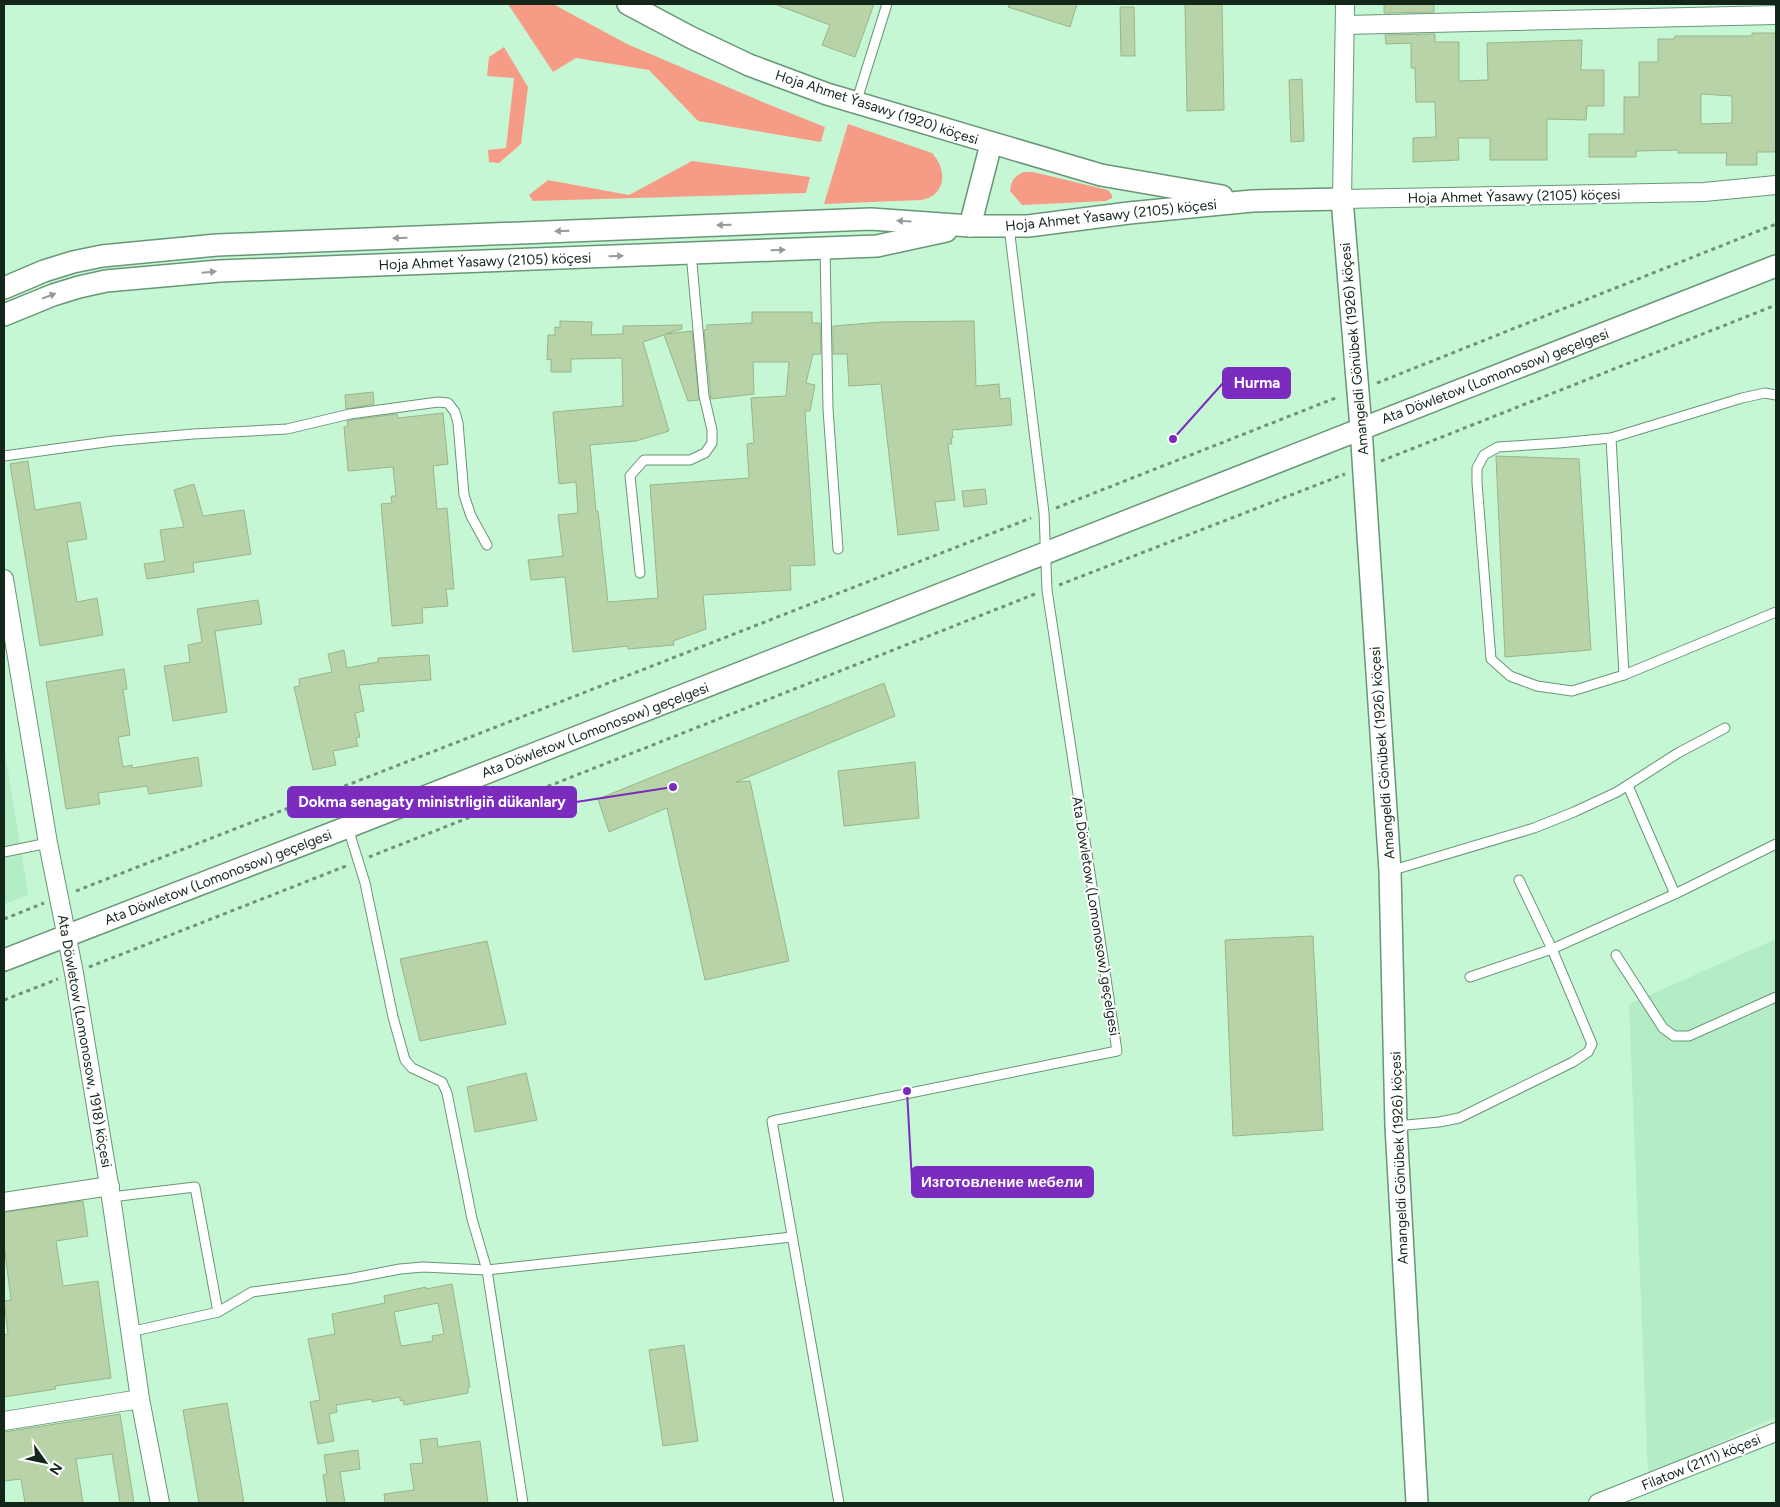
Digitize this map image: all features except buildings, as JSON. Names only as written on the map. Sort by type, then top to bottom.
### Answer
[{"type":"street","name":"Hoja Ahmet Ýasawy (1920) köçesi","points":[[628,4],[749,65],[828,94],[991,144]]},
{"type":"street","name":"Amangeldi Gönübek (1926) köçesi","points":[[1345,4],[1342,199],[1364,468],[1390,871],[1396,1126],[1416,1503]]},
{"type":"street","points":[[1345,25],[1776,16]]},
{"type":"street","points":[[970,226],[991,144]]},
{"type":"street","name":"Hoja Ahmet Ýasawy (2105) köçesi","points":[[991,144],[1102,175],[1143,184],[1252,201]]},
{"type":"street","name":"Hoja Ahmet Ýasawy (2105) köçesi","points":[[4,288],[44,271],[102,256],[217,245],[871,219],[1009,227],[1044,225],[1130,213],[1252,201],[1704,192],[1776,185]]},
{"type":"street","name":"Hoja Ahmet Ýasawy (2105) köçesi","points":[[4,315],[52,295],[106,281],[219,271],[878,246],[970,226]]},
{"type":"street","name":"Ata Döwletow (Lomonosow) geçelgesi","points":[[4,960],[348,827],[1776,266]]},
{"type":"street","name":"Ata Döwletow (Lomonosow, 1918) köçesi","points":[[4,579],[48,842],[74,973],[111,1192],[140,1399],[160,1503]]},
{"type":"street","points":[[4,1202],[111,1192]]},
{"type":"street","points":[[4,1421],[140,1399]]},
{"type":"street","name":"Filatow (2111) köçesi","points":[[1598,1503],[1776,1432]]},
{"type":"lane","points":[[856,103],[888,4]]},
{"type":"lane","points":[[1009,227],[1044,513],[1046,552]]},
{"type":"lane","points":[[825,248],[828,409],[838,549]]},
{"type":"lane","points":[[640,572],[630,476],[644,460],[690,460],[705,453],[712,443],[712,430],[704,396],[691,253]]},
{"type":"lane","points":[[1776,395],[1765,393],[1742,398],[1611,438],[1498,447],[1484,455],[1477,468],[1491,659],[1510,676],[1537,686],[1572,691],[1624,675],[1776,612]]},
{"type":"lane","points":[[4,456],[112,440],[287,429],[350,414],[438,402],[448,403],[455,412],[458,423],[464,495],[471,516],[487,545]]},
{"type":"lane","points":[[1611,438],[1624,675]]},
{"type":"lane","name":"Ata Döwletow (Lomonosow) geçelgesi","points":[[792,1237],[772,1121],[1116,1051],[1047,590],[1046,552]]},
{"type":"lane","points":[[1390,871],[1534,828],[1603,800],[1678,753],[1725,728]]},
{"type":"lane","points":[[1628,786],[1675,894]]},
{"type":"lane","points":[[348,827],[365,883],[393,1017],[406,1060],[412,1068],[442,1082],[447,1093],[472,1219],[487,1270],[523,1503]]},
{"type":"lane","points":[[4,852],[48,842]]},
{"type":"lane","points":[[1470,977],[1552,949],[1675,894],[1776,844]]},
{"type":"lane","points":[[1396,1126],[1459,1118],[1573,1062],[1588,1052],[1592,1044],[1552,949],[1519,880]]},
{"type":"lane","points":[[1616,955],[1663,1028],[1674,1036],[1689,1036],[1776,996]]},
{"type":"lane","points":[[111,1192],[195,1187],[218,1312]]},
{"type":"lane","points":[[130,1332],[218,1312],[252,1292],[423,1267],[487,1270],[792,1237],[839,1503]]},
{"type":"path","points":[[4,919],[1342,395],[1358,391],[1776,224]]},
{"type":"path","points":[[4,1000],[1776,306]]},
{"type":"shaded area","points":[[508,4],[553,4],[627,44],[825,127],[821,142],[698,121],[649,70],[576,58],[553,72]]},
{"type":"shaded area","points":[[504,47],[528,87],[521,144],[499,163],[489,162],[488,150],[506,148],[514,78],[487,76],[489,57]]},
{"type":"shaded area","points":[[848,124],[932,153],[941,167],[942,181],[940,188],[929,198],[921,200],[824,204]]},
{"type":"shaded area","points":[[692,161],[810,177],[806,193],[533,201],[529,195],[548,180],[629,195]]},
{"type":"shaded area","points":[[1024,172],[1033,172],[1108,190],[1112,198],[1106,201],[1022,205],[1010,191],[1014,179]]},
{"type":"shaded area","points":[[4,745],[28,895],[4,904]]},
{"type":"shaded area","points":[[1776,939],[1776,1417],[1648,1475],[1629,1004]]},
{"type":"place","name":"Hurma","points":[[1173,439]]},
{"type":"place","name":"Dokma senagaty ministrligiň dükanlary","points":[[673,787]]},
{"type":"place","name":"Изготовление мебели","points":[[907,1091]]}]
